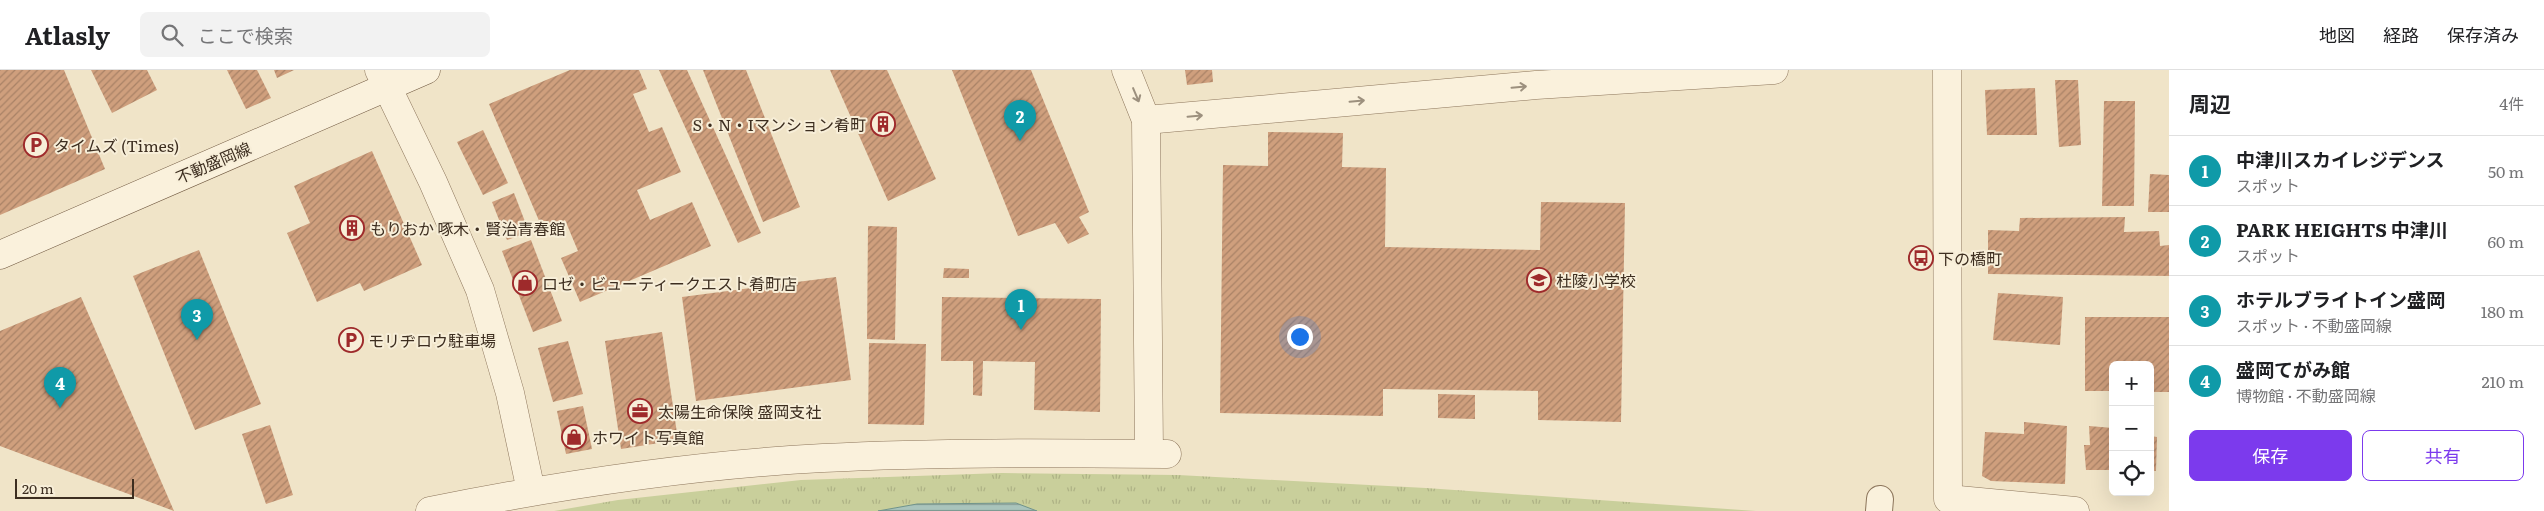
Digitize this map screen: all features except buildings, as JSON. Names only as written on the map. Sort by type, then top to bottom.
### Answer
[{"type":"street","name":"不動盛岡線","points":[[0,254],[384,78],[426,70]]},
{"type":"street","points":[[430,511],[531,491],[684,471],[821,458],[974,452],[1158,453],[1146,120],[1126,70]]},
{"type":"street","points":[[1146,120],[1536,85],[1774,70]]},
{"type":"street","points":[[1947,70],[1948,499],[2075,511]]},
{"type":"street","points":[[384,78],[480,290],[510,393],[531,491]]},
{"type":"green space","points":[[1002,473],[1178,475],[1426,488],[1756,511],[1037,511],[1016,503],[917,504],[878,511],[554,511],[618,500],[801,480]]},
{"type":"water","points":[[1016,503],[1037,511],[878,511],[917,504]]},
{"type":"place","name":"S・N・Iマンション肴町","points":[[883,124]]},
{"type":"place","name":"PARK HEIGHTS 中津川","points":[[1020,141]]},
{"type":"place","name":"タイムズ (Times)","points":[[36,145]]},
{"type":"place","name":"もりおか 啄木・賢治青春館","points":[[352,228]]},
{"type":"place","name":"下の橋町","points":[[1921,258]]},
{"type":"place","name":"杜陵小学校","points":[[1539,280]]},
{"type":"place","name":"ロゼ・ビューティークエスト肴町店","points":[[525,283]]},
{"type":"place","name":"中津川スカイレジデンス","points":[[1021,330]]},
{"type":"place","name":"ホテルブライトイン盛岡","points":[[197,340]]},
{"type":"place","name":"モリヂロウ駐車場","points":[[351,340]]},
{"type":"place","name":"盛岡てがみ館","points":[[60,408]]},
{"type":"place","name":"太陽生命保険 盛岡支社","points":[[640,411]]},
{"type":"place","name":"ホワイト写真館","points":[[574,437]]}]
